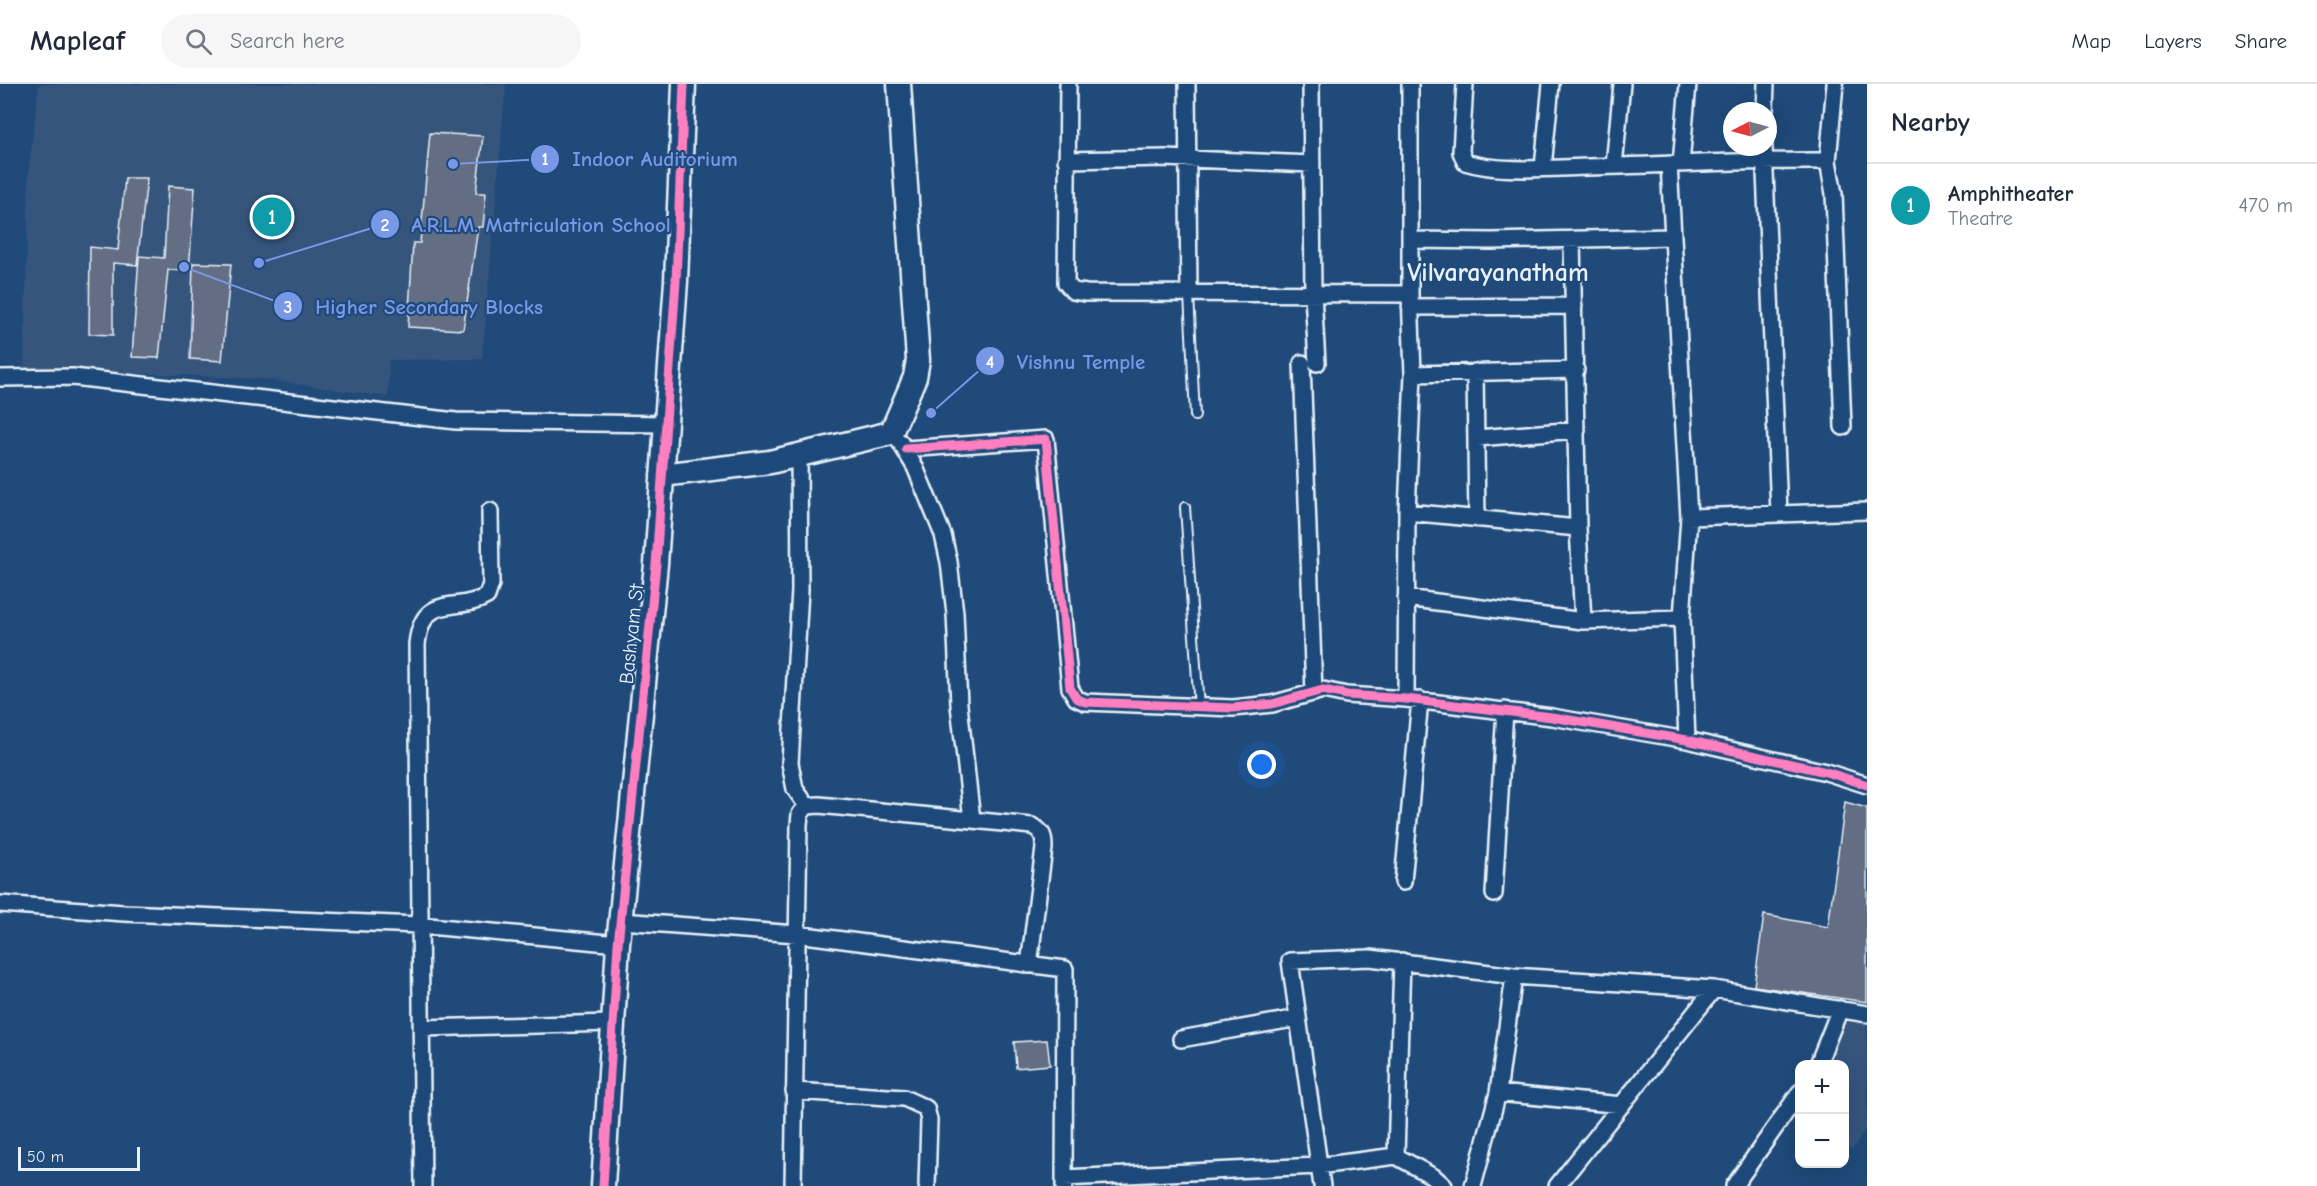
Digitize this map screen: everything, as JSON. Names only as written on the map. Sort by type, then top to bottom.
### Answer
[{"type":"street","name":"Bashyam St","points":[[603,1186],[618,944],[655,576],[676,281],[684,84]]},
{"type":"street","points":[[891,433],[915,377],[918,360],[899,84]]},
{"type":"street","points":[[1068,84],[1066,283],[1073,291],[1313,294],[1410,301],[1574,306]]},
{"type":"street","points":[[1187,84],[1189,294]]},
{"type":"street","points":[[1311,84],[1313,294],[1310,363],[1314,693]]},
{"type":"street","points":[[1403,882],[1413,699],[1406,598],[1413,374],[1410,301],[1412,240],[1410,84]]},
{"type":"street","points":[[1465,84],[1461,152],[1465,162],[1476,166],[1543,168],[1675,164],[1740,156]]},
{"type":"street","points":[[1543,168],[1551,84]]},
{"type":"street","points":[[1614,166],[1622,84]]},
{"type":"street","points":[[1687,740],[1682,618],[1689,517],[1673,237],[1675,164],[1688,84]]},
{"type":"street","points":[[1765,102],[1766,84]]},
{"type":"street","points":[[1835,84],[1828,161],[1834,194],[1842,427]]},
{"type":"street","points":[[1777,155],[1828,161]]},
{"type":"street","points":[[1764,156],[1779,513]]},
{"type":"street","points":[[1066,160],[1186,159],[1312,164]]},
{"type":"street","points":[[1412,240],[1673,237]]},
{"type":"street","points":[[1572,239],[1578,528],[1583,621]]},
{"type":"street","points":[[1413,374],[1576,370]]},
{"type":"street","points":[[1475,372],[1477,519]]},
{"type":"street","points":[[0,378],[73,377],[456,421],[665,424]]},
{"type":"street","points":[[1477,438],[1577,430]]},
{"type":"street","points":[[891,433],[906,449],[943,535],[949,562],[955,613],[959,705],[972,820]]},
{"type":"street","points":[[662,475],[799,456],[891,433]]},
{"type":"street","points":[[906,449],[1046,439],[1070,688],[1076,698],[1085,702],[1199,708],[1272,704],[1323,690],[1347,695],[1413,699],[1505,710],[1687,740],[1826,772],[1867,785]]},
{"type":"street","points":[[799,456],[800,590],[790,762],[795,789],[807,806]]},
{"type":"street","points":[[423,1186],[418,628],[440,606],[478,602],[487,596],[491,584],[490,511]]},
{"type":"street","points":[[1689,517],[1867,511]]},
{"type":"street","points":[[1407,512],[1578,528]]},
{"type":"street","points":[[1406,598],[1583,621],[1682,618]]},
{"type":"street","points":[[1494,894],[1505,710]]},
{"type":"street","points":[[793,1186],[799,825],[800,814],[807,806],[819,805],[1032,826],[1040,830],[1044,838],[1029,964]]},
{"type":"street","points":[[0,904],[190,916],[344,920],[618,944]]},
{"type":"street","points":[[621,921],[797,934],[1065,969],[1064,1182],[1318,1166],[1396,1155],[1434,1177],[1444,1186]]},
{"type":"street","points":[[1322,1186],[1290,961],[1370,958],[1514,976],[1714,989],[1867,1014]]},
{"type":"street","points":[[1396,1155],[1402,961]]},
{"type":"street","points":[[1473,1186],[1498,1093],[1514,976]]},
{"type":"street","points":[[1557,1186],[1714,989]]},
{"type":"street","points":[[1820,1060],[1840,1009]]},
{"type":"street","points":[[1181,1039],[1298,1018]]},
{"type":"street","points":[[421,1028],[612,1023]]},
{"type":"street","points":[[794,1092],[904,1098],[926,1108],[929,1120],[927,1186]]},
{"type":"street","points":[[1498,1093],[1622,1105]]},
{"type":"street","points":[[1734,1186],[1795,1099]]},
{"type":"lane","points":[[1189,294],[1195,417]]},
{"type":"lane","points":[[1185,507],[1199,708]]},
{"type":"shaded area","points":[[39,84],[506,84],[482,359],[389,360],[388,397],[262,379],[24,368],[29,166]]},
{"type":"shaded area","points":[[1847,1007],[1867,1010],[1867,1126],[1853,1149],[1849,1148],[1849,1060],[1830,1060]]},
{"type":"building","points":[[430,133],[483,136],[476,193],[486,193],[483,227],[478,227],[463,330],[408,327],[413,243],[420,243]]},
{"type":"building","points":[[125,178],[147,178],[137,265],[113,263],[113,335],[89,334],[90,247],[118,250]]},
{"type":"building","points":[[168,186],[195,188],[189,271],[168,270],[159,358],[132,357],[139,256],[164,258]]},
{"type":"building","points":[[275,201],[286,212],[279,224],[268,231],[256,222]]},
{"type":"building","points":[[193,263],[231,264],[222,361],[190,359]]},
{"type":"building","points":[[1845,802],[1867,808],[1867,1002],[1754,986],[1764,915],[1828,927]]},
{"type":"building","points":[[1047,1040],[1050,1065],[1016,1068],[1014,1042]]},
{"type":"cycle path","points":[[603,1186],[618,944],[656,564],[676,281],[684,84]]},
{"type":"cycle path","points":[[906,449],[1046,439],[1070,688],[1076,698],[1085,702],[1233,708],[1272,704],[1323,690],[1347,695],[1406,699],[1552,717],[1687,740],[1826,772],[1867,785]]},
{"type":"place","name":"Indoor Auditorium","points":[[453,164]]},
{"type":"place","name":"Amphitheater","points":[[272,217]]},
{"type":"place","name":"A.R.L.M. Matriculation School","points":[[259,263]]},
{"type":"place","name":"Higher Secondary Blocks","points":[[184,267]]},
{"type":"place","name":"Vishnu Temple","points":[[931,413]]},
{"type":"district","name":"Vilvarayanatham","points":[[1498,272]]}]
